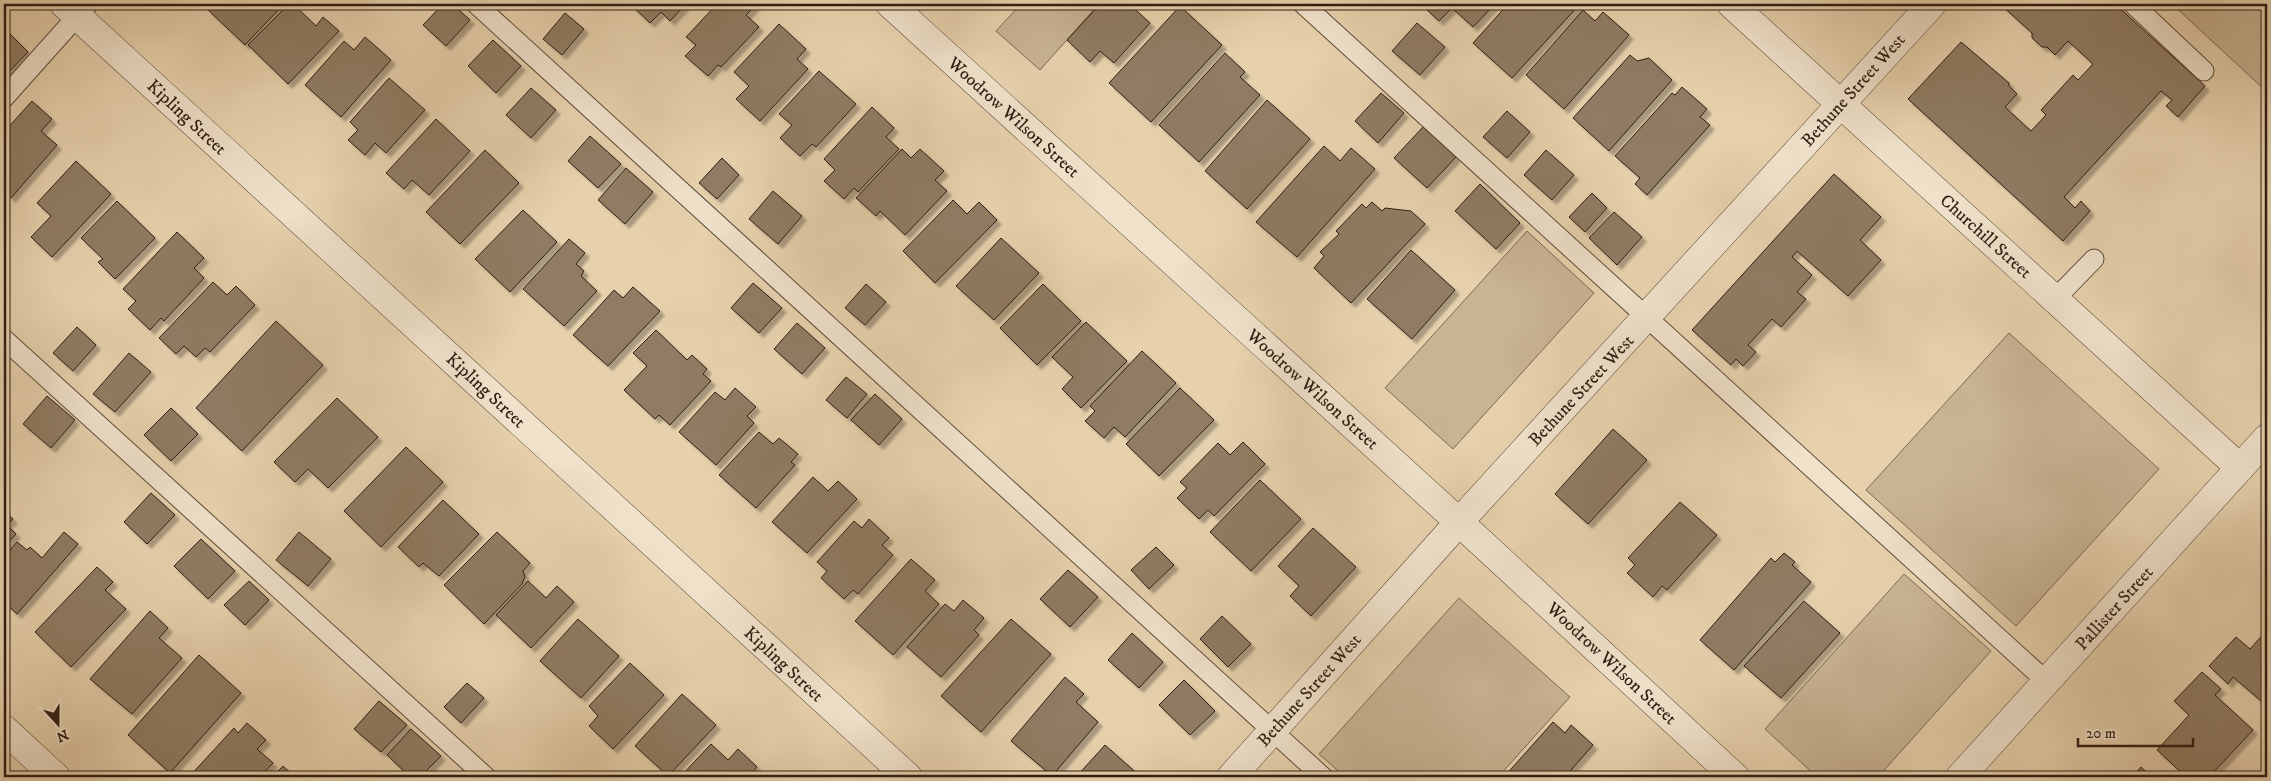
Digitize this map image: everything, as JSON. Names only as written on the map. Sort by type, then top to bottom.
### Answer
[{"type":"street","name":"Woodrow Wilson Street","points":[[890,4],[1459,522],[1735,777]]},
{"type":"street","name":"Churchill Street","points":[[1731,4],[2240,468]]},
{"type":"street","name":"Bethune Street West","points":[[1232,777],[1459,522],[1648,318],[1932,4]]},
{"type":"street","name":"Kipling Street","points":[[77,8],[908,777]]},
{"type":"street","name":"Pallister Street","points":[[1960,777],[2267,438]]},
{"type":"street","points":[[4,729],[46,774]]},
{"type":"lane","points":[[476,4],[1323,777]]},
{"type":"lane","points":[[1303,4],[2047,682]]},
{"type":"lane","points":[[2134,4],[2204,71]]},
{"type":"lane","points":[[4,98],[77,8]]},
{"type":"lane","points":[[2055,300],[2094,259]]},
{"type":"lane","points":[[4,338],[486,777]]},
{"type":"shaded area","points":[[1021,4],[1099,4],[1040,70],[996,31]]},
{"type":"shaded area","points":[[2172,4],[2267,4],[2267,92]]},
{"type":"shaded area","points":[[1527,231],[1594,293],[1453,449],[1385,388]]},
{"type":"shaded area","points":[[2009,333],[2159,469],[2016,626],[1866,490]]},
{"type":"shaded area","points":[[1904,574],[1991,651],[1878,777],[1817,777],[1765,729]]},
{"type":"shaded area","points":[[1459,598],[1570,697],[1498,777],[1345,777],[1319,754]]},
{"type":"building","points":[[212,4],[284,4],[245,45],[207,9]]},
{"type":"building","points":[[289,4],[293,4],[316,26],[323,17],[339,31],[288,84],[248,45]]},
{"type":"building","points":[[443,4],[452,4],[470,20],[446,46],[423,25]]},
{"type":"building","points":[[686,4],[670,21],[661,12],[650,23],[631,5]]},
{"type":"building","points":[[717,4],[753,4],[755,6],[746,15],[759,27],[721,67],[718,65],[708,76],[685,56],[696,45],[686,37]]},
{"type":"building","points":[[1100,4],[1129,4],[1150,23],[1114,63],[1100,51],[1090,62],[1067,40]]},
{"type":"building","points":[[1432,4],[1495,4],[1473,27],[1452,8],[1439,21],[1427,10]]},
{"type":"building","points":[[1508,4],[1580,4],[1512,78],[1473,43]]},
{"type":"building","points":[[2000,4],[2115,4],[2205,86],[2178,117],[2166,106],[2172,100],[2161,91],[2064,197],[2075,208],[2081,201],[2090,211],[2063,241],[1908,99],[1961,42],[2009,83],[2009,86],[2017,94],[2005,107],[2031,131],[2046,115],[2041,110],[2073,75],[2078,80],[2093,64],[2068,41],[2055,55],[2047,47],[2042,47],[2032,38],[2032,33]]},
{"type":"building","points":[[1180,6],[1222,45],[1151,122],[1109,83]]},
{"type":"building","points":[[1583,10],[1595,21],[1603,12],[1629,35],[1564,109],[1526,75]]},
{"type":"building","points":[[565,13],[584,29],[562,55],[543,39]]},
{"type":"building","points":[[1417,23],[1445,47],[1420,75],[1392,51]]},
{"type":"building","points":[[779,24],[806,49],[797,59],[808,69],[760,121],[736,99],[749,86],[734,72]]},
{"type":"building","points":[[4,28],[28,52],[4,77]]},
{"type":"building","points":[[365,37],[391,60],[341,117],[305,85],[344,41],[354,50]]},
{"type":"building","points":[[493,40],[521,66],[496,93],[468,66]]},
{"type":"building","points":[[1225,53],[1245,72],[1240,77],[1260,95],[1199,162],[1159,125]]},
{"type":"building","points":[[1630,55],[1637,61],[1649,58],[1672,80],[1609,151],[1573,118]]},
{"type":"building","points":[[819,71],[856,104],[816,147],[812,144],[800,156],[780,138],[792,125],[779,114]]},
{"type":"building","points":[[389,78],[425,110],[386,153],[375,143],[365,155],[348,140],[358,130],[350,122]]},
{"type":"building","points":[[1682,87],[1707,109],[1700,117],[1710,125],[1647,195],[1635,184],[1640,178],[1615,156],[1672,93],[1675,95]]},
{"type":"building","points":[[531,88],[556,110],[531,138],[506,115]]},
{"type":"building","points":[[1381,93],[1404,113],[1378,143],[1355,121]]},
{"type":"building","points":[[1267,100],[1310,139],[1247,209],[1205,171]]},
{"type":"building","points":[[32,101],[52,119],[41,131],[57,145],[11,198],[4,191],[4,132]]},
{"type":"building","points":[[872,107],[894,128],[886,137],[899,149],[858,192],[854,188],[844,199],[824,181],[835,170],[824,159]]},
{"type":"building","points":[[1507,111],[1530,132],[1507,158],[1483,137]]},
{"type":"building","points":[[436,119],[470,151],[429,195],[412,180],[404,189],[386,173]]},
{"type":"building","points":[[1423,127],[1456,157],[1427,188],[1394,158]]},
{"type":"building","points":[[590,136],[621,164],[598,188],[568,161]]},
{"type":"building","points":[[1324,146],[1340,161],[1351,148],[1375,169],[1297,257],[1256,222]]},
{"type":"building","points":[[902,149],[911,158],[920,149],[944,171],[935,180],[947,191],[905,235],[880,211],[876,216],[856,198]]},
{"type":"building","points":[[485,150],[519,183],[460,244],[426,212]]},
{"type":"building","points":[[1546,150],[1574,175],[1552,200],[1524,175]]},
{"type":"building","points":[[722,158],[739,175],[717,199],[699,183]]},
{"type":"building","points":[[76,161],[111,194],[52,257],[31,237],[51,216],[37,203]]},
{"type":"building","points":[[626,168],[653,192],[625,224],[598,200]]},
{"type":"building","points":[[1834,174],[1881,217],[1860,240],[1881,260],[1848,296],[1797,251],[1792,257],[1812,275],[1797,292],[1806,299],[1781,327],[1772,319],[1748,345],[1756,352],[1743,366],[1736,359],[1731,365],[1692,330]]},
{"type":"building","points":[[1480,184],[1520,223],[1496,249],[1455,211]]},
{"type":"building","points":[[773,191],[802,216],[778,244],[749,219]]},
{"type":"building","points":[[1592,193],[1607,208],[1585,232],[1569,217]]},
{"type":"building","points":[[953,200],[967,214],[979,202],[997,220],[935,283],[903,251]]},
{"type":"building","points":[[117,201],[155,238],[115,279],[98,262],[103,259],[81,238]]},
{"type":"building","points":[[1372,202],[1382,211],[1385,208],[1411,211],[1425,224],[1351,303],[1314,268],[1324,256],[1320,252],[1339,234],[1336,231],[1362,204],[1366,208]]},
{"type":"building","points":[[523,210],[557,242],[510,292],[475,259]]},
{"type":"building","points":[[1614,212],[1642,237],[1617,265],[1589,238]]},
{"type":"building","points":[[177,232],[204,258],[194,268],[204,278],[164,321],[161,318],[150,330],[128,309],[136,301],[123,289]]},
{"type":"building","points":[[1001,238],[1039,273],[994,320],[956,286]]},
{"type":"building","points":[[569,239],[585,253],[576,264],[584,271],[581,276],[597,291],[564,326],[523,289]]},
{"type":"building","points":[[1411,250],[1455,290],[1412,339],[1367,299]]},
{"type":"building","points":[[213,282],[227,295],[236,286],[255,305],[210,352],[205,348],[196,357],[184,346],[176,354],[159,338]]},
{"type":"building","points":[[753,283],[782,308],[759,333],[731,308]]},
{"type":"building","points":[[866,284],[886,302],[865,325],[845,308]]},
{"type":"building","points":[[1043,284],[1081,321],[1037,365],[1000,328]]},
{"type":"building","points":[[633,287],[660,311],[608,366],[573,335],[614,290],[623,298]]},
{"type":"building","points":[[276,321],[323,365],[242,451],[196,408]]},
{"type":"building","points":[[1086,322],[1127,361],[1081,408],[1062,389],[1073,377],[1052,357]]},
{"type":"building","points":[[797,323],[825,348],[802,374],[774,349]]},
{"type":"building","points":[[77,327],[96,345],[73,371],[53,353]]},
{"type":"building","points":[[656,330],[687,360],[692,355],[707,369],[703,374],[711,381],[670,425],[659,415],[655,419],[624,390],[647,366],[633,353]]},
{"type":"building","points":[[1142,351],[1176,383],[1125,437],[1114,427],[1104,438],[1085,421],[1095,411],[1090,406]]},
{"type":"building","points":[[129,353],[151,372],[115,412],[93,394]]},
{"type":"building","points":[[846,377],[867,394],[847,418],[826,400]]},
{"type":"building","points":[[735,388],[756,407],[747,416],[754,423],[716,465],[679,432],[715,392],[725,400]]},
{"type":"building","points":[[1180,388],[1214,420],[1159,476],[1126,444]]},
{"type":"building","points":[[875,394],[902,419],[879,445],[851,420]]},
{"type":"building","points":[[47,396],[75,420],[51,448],[23,424]]},
{"type":"building","points":[[337,398],[378,437],[328,488],[308,469],[295,482],[274,462]]},
{"type":"building","points":[[171,408],[198,434],[171,461],[144,435]]},
{"type":"building","points":[[1613,429],[1647,460],[1588,524],[1555,494]]},
{"type":"building","points":[[759,432],[773,444],[779,438],[798,454],[791,462],[795,465],[756,508],[719,475]]},
{"type":"building","points":[[1243,442],[1265,464],[1214,516],[1208,510],[1199,519],[1177,498],[1187,488],[1180,482],[1218,443],[1230,455]]},
{"type":"building","points":[[406,447],[443,482],[381,547],[344,511]]},
{"type":"building","points":[[813,477],[828,491],[838,481],[857,499],[807,553],[772,522]]},
{"type":"building","points":[[1260,480],[1301,519],[1251,571],[1210,532]]},
{"type":"building","points":[[151,493],[175,515],[147,544],[124,522]]},
{"type":"building","points":[[443,500],[479,534],[439,576],[423,563],[419,567],[398,547]]},
{"type":"building","points":[[1680,502],[1717,535],[1667,590],[1662,586],[1653,597],[1627,573],[1635,565],[1628,558]]},
{"type":"building","points":[[4,511],[13,519],[7,525],[16,534],[4,547]]},
{"type":"building","points":[[869,519],[889,538],[882,545],[893,555],[858,594],[853,590],[844,599],[821,578],[827,571],[817,562],[854,521],[862,528]]},
{"type":"building","points":[[1313,528],[1356,567],[1311,616],[1290,596],[1299,586],[1278,566]]},
{"type":"building","points":[[64,532],[78,544],[17,614],[4,602],[4,557],[17,542],[27,550],[30,547],[42,558]]},
{"type":"building","points":[[299,532],[331,559],[308,586],[276,560]]},
{"type":"building","points":[[497,532],[530,563],[523,571],[525,577],[522,584],[484,624],[444,585]]},
{"type":"building","points":[[201,539],[235,571],[208,599],[174,566]]},
{"type":"building","points":[[1156,547],[1174,565],[1149,589],[1131,570]]},
{"type":"building","points":[[1784,553],[1795,562],[1792,565],[1811,582],[1734,670],[1700,640],[1771,558],[1775,562]]},
{"type":"building","points":[[911,559],[935,580],[925,591],[939,604],[893,655],[855,621]]},
{"type":"building","points":[[97,567],[113,582],[105,590],[126,609],[71,667],[35,632]]},
{"type":"building","points":[[1068,570],[1098,597],[1070,627],[1040,599]]},
{"type":"building","points":[[249,581],[269,600],[245,625],[224,605]]},
{"type":"building","points":[[528,581],[546,598],[557,586],[574,602],[531,648],[496,615]]},
{"type":"building","points":[[963,600],[984,618],[974,630],[979,635],[941,677],[907,647],[945,604],[954,611]]},
{"type":"building","points":[[1804,601],[1840,633],[1781,698],[1744,666]]},
{"type":"building","points":[[150,611],[168,628],[159,638],[182,658],[132,714],[90,679]]},
{"type":"building","points":[[1222,616],[1251,644],[1228,667],[1200,639]]},
{"type":"building","points":[[578,619],[619,656],[581,698],[540,661]]},
{"type":"building","points":[[1011,619],[1051,654],[981,732],[941,696]]},
{"type":"building","points":[[2267,630],[2267,706],[2233,677],[2228,684],[2209,666],[2236,637],[2250,649]]},
{"type":"building","points":[[1132,633],[1163,662],[1139,688],[1108,660]]},
{"type":"building","points":[[199,655],[241,693],[170,773],[128,735]]},
{"type":"building","points":[[630,663],[664,695],[613,749],[589,726],[598,716],[589,706]]},
{"type":"building","points":[[2202,672],[2221,689],[2215,695],[2253,730],[2209,777],[2186,777],[2157,750],[2189,715],[2174,701]]},
{"type":"building","points":[[1065,677],[1084,694],[1076,702],[1098,722],[1052,776],[1011,741]]},
{"type":"building","points":[[1184,680],[1215,711],[1190,735],[1159,705]]},
{"type":"building","points":[[467,683],[484,698],[461,723],[444,707]]},
{"type":"building","points":[[682,694],[716,725],[668,776],[635,746]]},
{"type":"building","points":[[379,701],[407,725],[381,752],[354,729]]},
{"type":"building","points":[[1553,722],[1565,733],[1571,725],[1593,745],[1565,777],[1504,777]]},
{"type":"building","points":[[247,723],[266,740],[257,749],[273,763],[260,777],[189,777],[234,728],[238,733]]},
{"type":"building","points":[[411,729],[441,756],[420,777],[410,777],[387,755]]},
{"type":"building","points":[[711,744],[728,760],[738,749],[757,767],[748,777],[680,777]]},
{"type":"building","points":[[1105,745],[1141,777],[1076,777]]},
{"type":"building","points":[[283,766],[295,777],[272,777]]},
{"type":"building","points":[[2141,767],[2152,777],[2132,777]]}]
